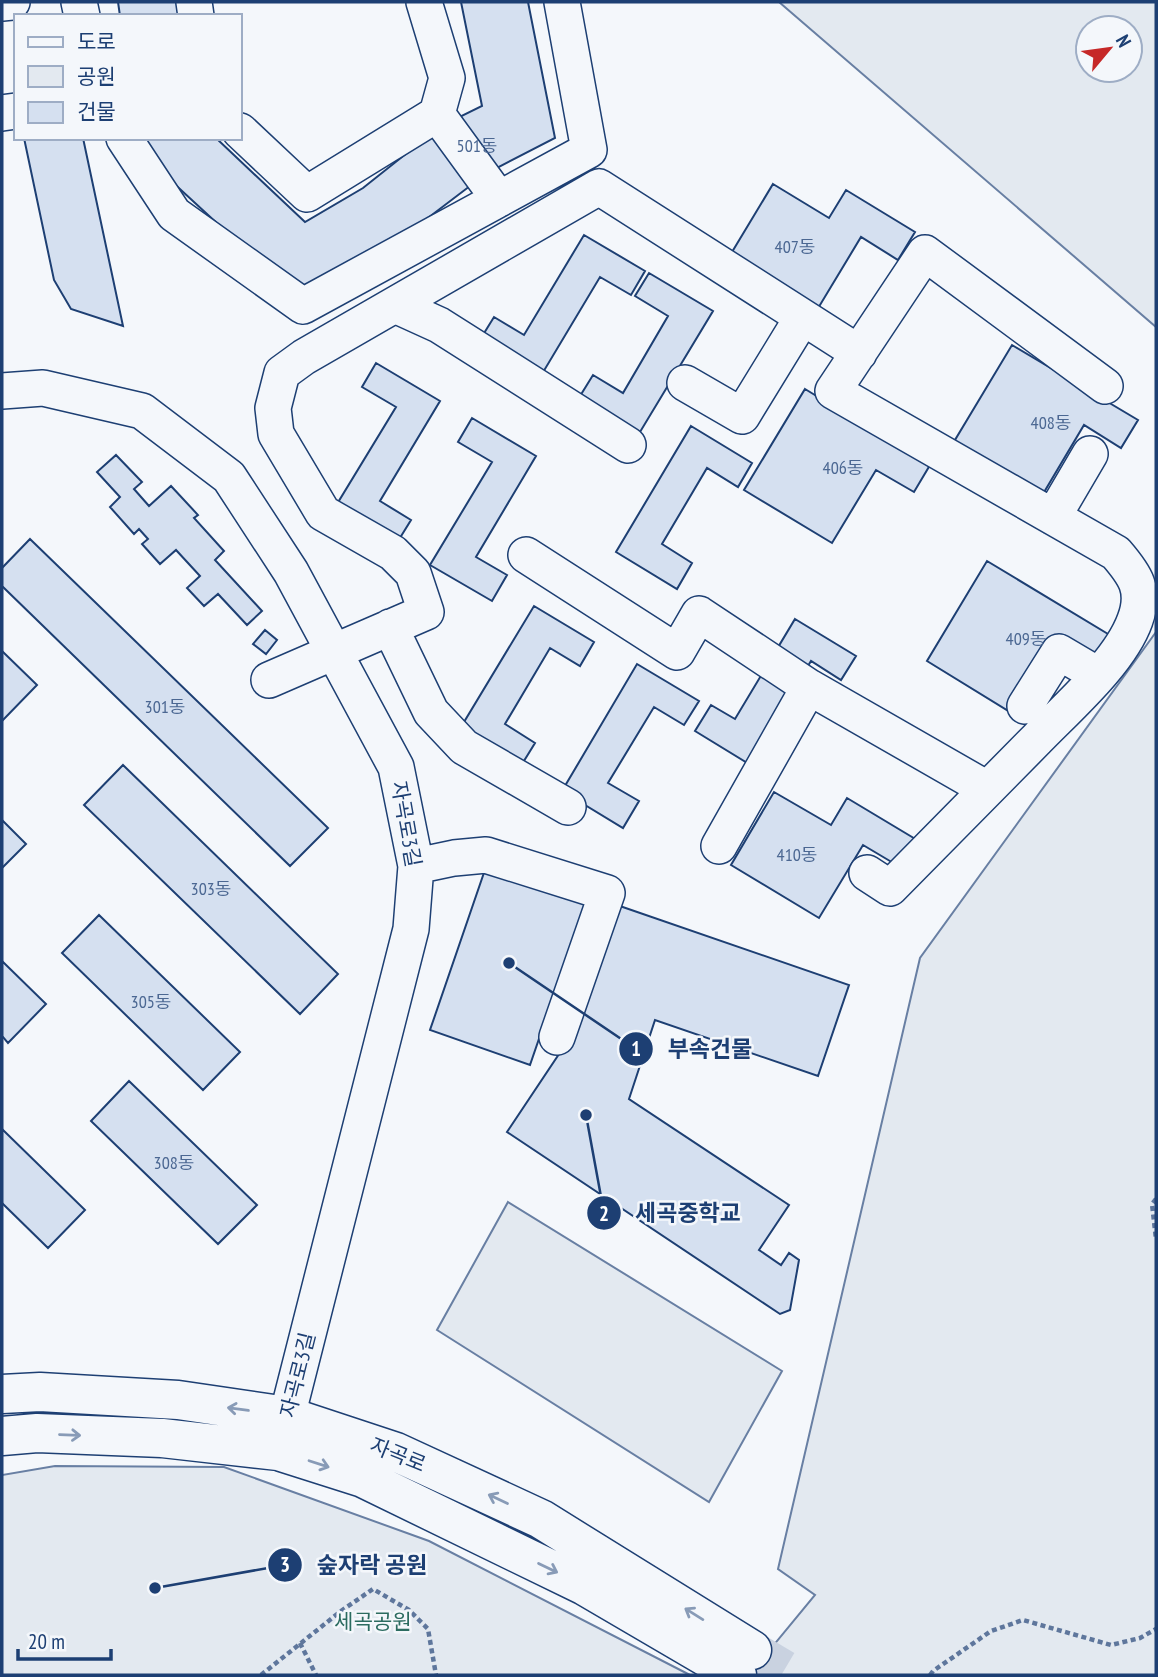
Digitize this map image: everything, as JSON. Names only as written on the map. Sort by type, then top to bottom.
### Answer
[{"type":"main road","name":"자곡로","points":[[2,1394],[40,1392],[178,1400],[283,1433],[376,1484],[744,1662]]},
{"type":"main road","name":"자곡로","points":[[2,1436],[37,1433],[162,1438],[283,1433]]},
{"type":"street","points":[[2,4],[12,2]]},
{"type":"street","points":[[242,133],[307,194],[437,114],[447,78],[424,2]]},
{"type":"street","points":[[125,140],[174,214],[303,306],[589,150],[562,2]]},
{"type":"street","points":[[437,114],[499,199]]},
{"type":"street","points":[[269,680],[426,612],[413,573],[393,554],[323,513],[276,434],[273,408],[282,373],[304,357],[599,187],[859,353]]},
{"type":"street","points":[[867,873],[890,888],[1098,675],[1123,645],[1136,619],[1140,595],[1134,574],[1116,554],[833,391],[925,253],[1105,386]]},
{"type":"street","points":[[396,305],[439,325],[628,445]]},
{"type":"street","points":[[685,383],[742,416],[802,318]]},
{"type":"street","name":"자곡로3길","points":[[2,391],[43,388],[142,411],[229,477],[291,572],[396,767],[416,866],[411,929],[283,1433]]},
{"type":"street","points":[[1053,517],[1090,454]]},
{"type":"street","points":[[526,555],[677,652],[699,614],[808,687],[987,789]]},
{"type":"street","points":[[390,627],[431,712],[464,747],[568,807]]},
{"type":"street","points":[[1025,706],[1059,652],[1098,675]]},
{"type":"street","points":[[719,846],[808,687]]},
{"type":"street","points":[[416,866],[486,855],[607,894],[557,1037]]},
{"type":"path","points":[[1156,1199],[1152,1204],[1156,1239]]},
{"type":"path","points":[[261,1675],[373,1589],[410,1610],[428,1629],[436,1675]]},
{"type":"path","points":[[930,1675],[990,1631],[1023,1620],[1111,1645],[1140,1638],[1156,1629]]},
{"type":"path","points":[[300,1643],[316,1675]]},
{"type":"green space","points":[[779,2],[1156,2],[1156,327]]},
{"type":"green space","points":[[1156,632],[1156,1675],[749,1675],[815,1595],[778,1569],[920,958]]},
{"type":"green space","points":[[508,1202],[782,1371],[709,1502],[437,1330]]},
{"type":"green space","name":"세곡공원","points":[[55,1466],[224,1467],[429,1541],[690,1675],[2,1675],[2,1475]]},
{"type":"building","points":[[118,2],[179,2],[181,14],[120,14]]},
{"type":"building","points":[[461,2],[528,2],[555,138],[487,173],[395,243],[296,296],[143,155],[141,140],[218,140],[305,222],[363,188],[441,126],[482,106]]},
{"type":"building","points":[[24,140],[83,140],[123,326],[71,309],[54,280]]},
{"type":"building","points":[[773,184],[829,218],[846,190],[915,232],[898,260],[861,237],[817,310],[729,257]]},
{"type":"building","points":[[584,235],[645,271],[631,295],[600,277],[539,379],[478,343],[494,317],[524,335]]},
{"type":"building","points":[[649,273],[713,311],[637,437],[577,401],[593,375],[623,393],[668,316],[635,296]]},
{"type":"building","points":[[1012,345],[1138,420],[1121,448],[1084,425],[1040,499],[952,445]]},
{"type":"building","points":[[376,363],[440,401],[380,501],[411,520],[395,546],[334,509],[396,407],[362,387]]},
{"type":"building","points":[[805,389],[930,465],[914,492],[876,470],[832,543],[744,490]]},
{"type":"building","points":[[472,418],[536,456],[476,557],[507,575],[492,601],[430,565],[492,462],[458,442]]},
{"type":"building","points":[[691,426],[752,463],[738,487],[707,468],[662,544],[692,563],[677,589],[616,552]]},
{"type":"building","points":[[116,455],[142,482],[134,489],[149,506],[171,486],[198,515],[194,518],[224,551],[215,560],[262,611],[247,625],[218,594],[204,606],[187,588],[200,576],[176,550],[160,564],[142,544],[148,539],[139,529],[134,534],[110,507],[120,497],[97,472]]},
{"type":"building","points":[[30,539],[328,828],[290,866],[2,586],[2,568]]},
{"type":"building","points":[[987,561],[1113,637],[1096,664],[1059,642],[1015,715],[927,661]]},
{"type":"building","points":[[534,606],[594,642],[580,666],[550,648],[505,724],[535,743],[519,769],[458,732]]},
{"type":"building","points":[[795,619],[856,656],[841,680],[811,661],[749,764],[695,731],[711,705],[735,719]]},
{"type":"building","points":[[265,630],[277,640],[266,654],[253,644]]},
{"type":"building","points":[[2,651],[37,685],[2,721]]},
{"type":"building","points":[[637,664],[699,701],[684,725],[654,707],[608,783],[639,801],[623,828],[562,791]]},
{"type":"building","points":[[123,765],[338,974],[300,1014],[84,805]]},
{"type":"building","points":[[774,792],[831,825],[847,798],[917,840],[900,867],[863,845],[819,918],[731,865]]},
{"type":"building","points":[[2,820],[26,844],[2,868]]},
{"type":"building","points":[[488,861],[588,896],[530,1065],[430,1030]]},
{"type":"building","points":[[614,904],[849,985],[818,1076],[655,1020],[629,1099],[789,1205],[759,1250],[781,1265],[789,1253],[799,1260],[790,1310],[780,1314],[507,1132],[567,1042]]},
{"type":"building","points":[[99,915],[240,1052],[203,1090],[62,953]]},
{"type":"building","points":[[2,961],[46,1004],[8,1043],[2,1036]]},
{"type":"building","points":[[129,1081],[257,1205],[218,1244],[91,1121]]},
{"type":"building","points":[[2,1129],[85,1210],[48,1248],[2,1203]]},
{"type":"tunnel","points":[[752,1650],[794,1675]]},
{"type":"place","name":"부속건물","points":[[509,963]]},
{"type":"place","name":"세곡중학교","points":[[586,1115]]},
{"type":"place","name":"숲자락 공원","points":[[155,1588]]}]
